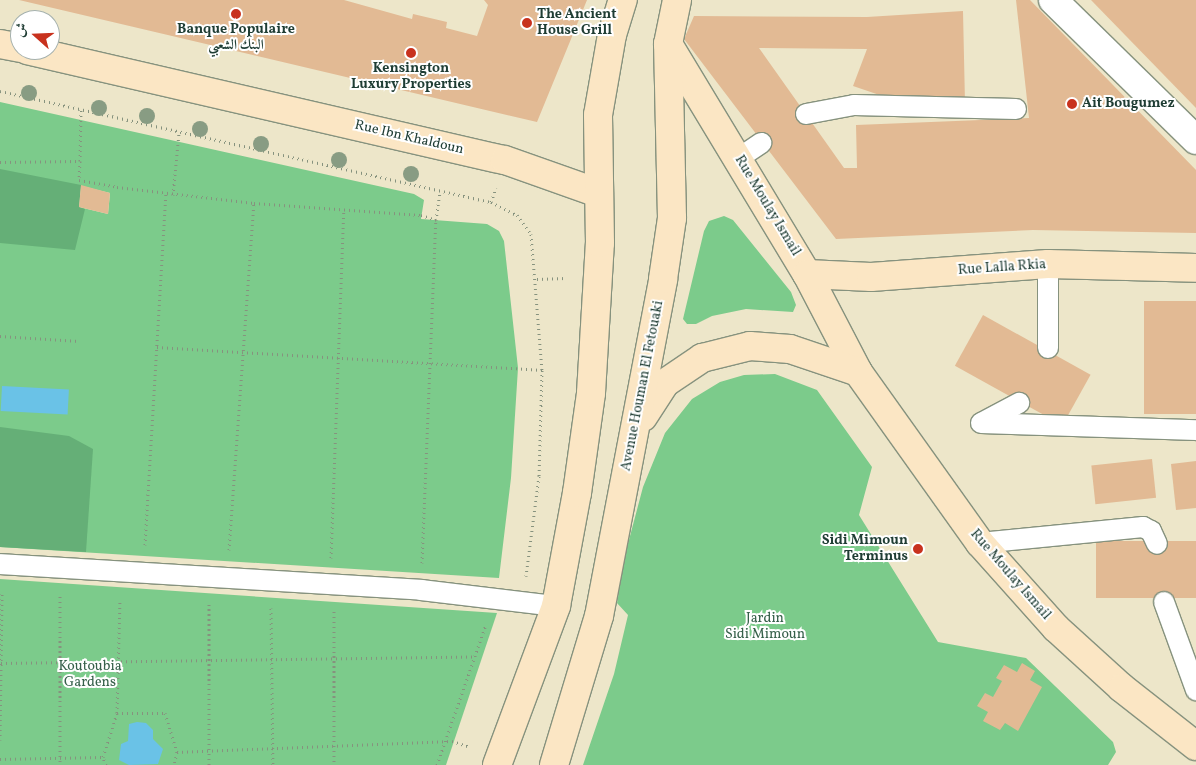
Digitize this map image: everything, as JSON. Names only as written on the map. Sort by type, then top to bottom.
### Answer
[{"type":"main road","points":[[497,765],[556,606],[591,393],[600,243],[597,139],[602,84],[623,0]]},
{"type":"main road","name":"Avenue Houman El Fetouaki","points":[[554,765],[599,616],[636,429],[672,218],[668,44],[677,0]]},
{"type":"main road","name":"Rue Moulay Ismail","points":[[668,44],[739,158],[807,274],[858,372],[980,543],[1056,628],[1122,688],[1196,746]]},
{"type":"main road","name":"Rue Ibn Khaldoun","points":[[60,58],[505,160],[598,193]]},
{"type":"main road","name":"Rue Lalla Rkia","points":[[807,274],[871,277],[1048,264],[1196,268]]},
{"type":"main road","points":[[636,429],[665,383],[702,358],[750,346],[790,348],[858,372]]},
{"type":"street","points":[[1053,0],[1196,140]]},
{"type":"lane","points":[[806,114],[854,104],[1016,109]]},
{"type":"lane","points":[[739,158],[761,143]]},
{"type":"lane","points":[[1048,264],[1048,348]]},
{"type":"lane","points":[[1019,403],[981,423],[1196,430]]},
{"type":"lane","points":[[980,543],[1143,527],[1151,532],[1157,544]]},
{"type":"lane","points":[[0,564],[421,590],[523,599],[556,606]]},
{"type":"lane","points":[[1164,602],[1196,690]]},
{"type":"path","points":[[0,91],[491,202],[517,215],[531,234],[542,370],[539,476],[523,599]]},
{"type":"path","points":[[81,109],[79,180],[173,195],[344,211],[421,216],[436,220]]},
{"type":"path","points":[[173,195],[179,133]]},
{"type":"path","points":[[0,162],[80,161]]},
{"type":"path","points":[[421,590],[429,364],[436,220],[440,191]]},
{"type":"path","points":[[144,573],[166,194]]},
{"type":"path","points":[[209,765],[209,603],[218,578],[244,352],[254,203]]},
{"type":"path","points":[[334,765],[334,609],[331,584],[337,359],[344,211]]},
{"type":"path","points":[[0,336],[79,341]]},
{"type":"path","points":[[157,347],[542,370]]},
{"type":"path","points":[[106,765],[103,757],[117,713],[121,572]]},
{"type":"path","points":[[0,740],[1,589],[12,590]]},
{"type":"path","points":[[50,593],[68,594]]},
{"type":"path","points":[[60,594],[60,765]]},
{"type":"path","points":[[112,598],[130,599]]},
{"type":"path","points":[[199,602],[218,603]]},
{"type":"path","points":[[262,605],[280,606]]},
{"type":"path","points":[[271,606],[272,765]]},
{"type":"path","points":[[325,609],[343,610]]},
{"type":"path","points":[[437,765],[489,617]]},
{"type":"path","points":[[1,663],[475,656]]},
{"type":"path","points":[[117,713],[165,713],[177,752],[174,765]]},
{"type":"path","points":[[177,752],[446,742],[474,748]]},
{"type":"path","points":[[0,759],[103,757]]},
{"type":"green space","points":[[0,102],[414,194],[424,200],[421,219],[487,224],[499,231],[504,241],[518,368],[511,478],[499,578],[0,547]],"holes":[[[81,186],[110,193],[108,214],[79,207]]]},
{"type":"green space","points":[[0,169],[81,185],[79,207],[85,209],[75,250],[0,243]]},
{"type":"green space","points":[[724,216],[733,220],[791,292],[796,305],[793,312],[746,309],[712,316],[696,324],[687,324],[683,319],[704,231],[709,221]]},
{"type":"green space","name":"Jardin Sidi Mimoun","points":[[775,374],[817,390],[872,467],[859,515],[938,642],[1026,658],[1113,742],[1116,752],[1108,765],[583,765],[614,674],[628,615],[617,603],[625,555],[643,487],[665,433],[692,399],[720,382],[744,375]]},
{"type":"green space","points":[[0,427],[69,436],[93,449],[86,552],[0,547]]},
{"type":"green space","name":"Koutoubia Gardens","points":[[0,579],[497,613],[446,765],[0,765]]},
{"type":"water","points":[[2,386],[69,390],[68,414],[1,411]]},
{"type":"water","points":[[137,722],[146,723],[153,730],[153,739],[163,749],[158,764],[129,765],[119,760],[121,744],[128,741],[129,724]]},
{"type":"building","points":[[19,0],[344,0],[412,19],[413,14],[447,22],[446,28],[477,36],[488,5],[484,0],[587,0],[537,122]]},
{"type":"building","points":[[1016,0],[1030,0],[1196,170],[1196,233],[1033,230],[836,239],[684,39],[694,16],[867,17],[963,11],[965,103],[909,105],[853,86],[867,49],[759,48],[844,168],[857,168],[856,125],[1029,118]]},
{"type":"building","points":[[1091,0],[1196,0],[1196,108]]},
{"type":"building","points":[[81,185],[110,193],[108,214],[79,207]]},
{"type":"building","points":[[1144,301],[1196,301],[1196,414],[1144,414]]},
{"type":"building","points":[[983,315],[1091,375],[1062,425],[955,366]]},
{"type":"building","points":[[1152,459],[1156,498],[1095,504],[1091,465]]},
{"type":"building","points":[[1196,461],[1196,508],[1176,510],[1171,464]]},
{"type":"building","points":[[1096,541],[1196,541],[1196,598],[1096,598]]},
{"type":"building","points":[[1022,663],[1035,671],[1030,680],[1042,687],[1018,731],[1005,723],[1000,730],[983,721],[988,712],[977,706],[985,693],[993,697],[1002,681],[996,678],[1004,665],[1017,672]]},
{"type":"place","name":"Banque Populaire البنك الشعبي","points":[[236,14]]},
{"type":"place","name":"The Ancient House Grill","points":[[527,23]]},
{"type":"place","name":"Kensington Luxury Properties","points":[[411,53]]},
{"type":"place","name":"Ait Bougumez","points":[[1072,104]]},
{"type":"place","name":"Sidi Mimoun Terminus","points":[[918,549]]}]
